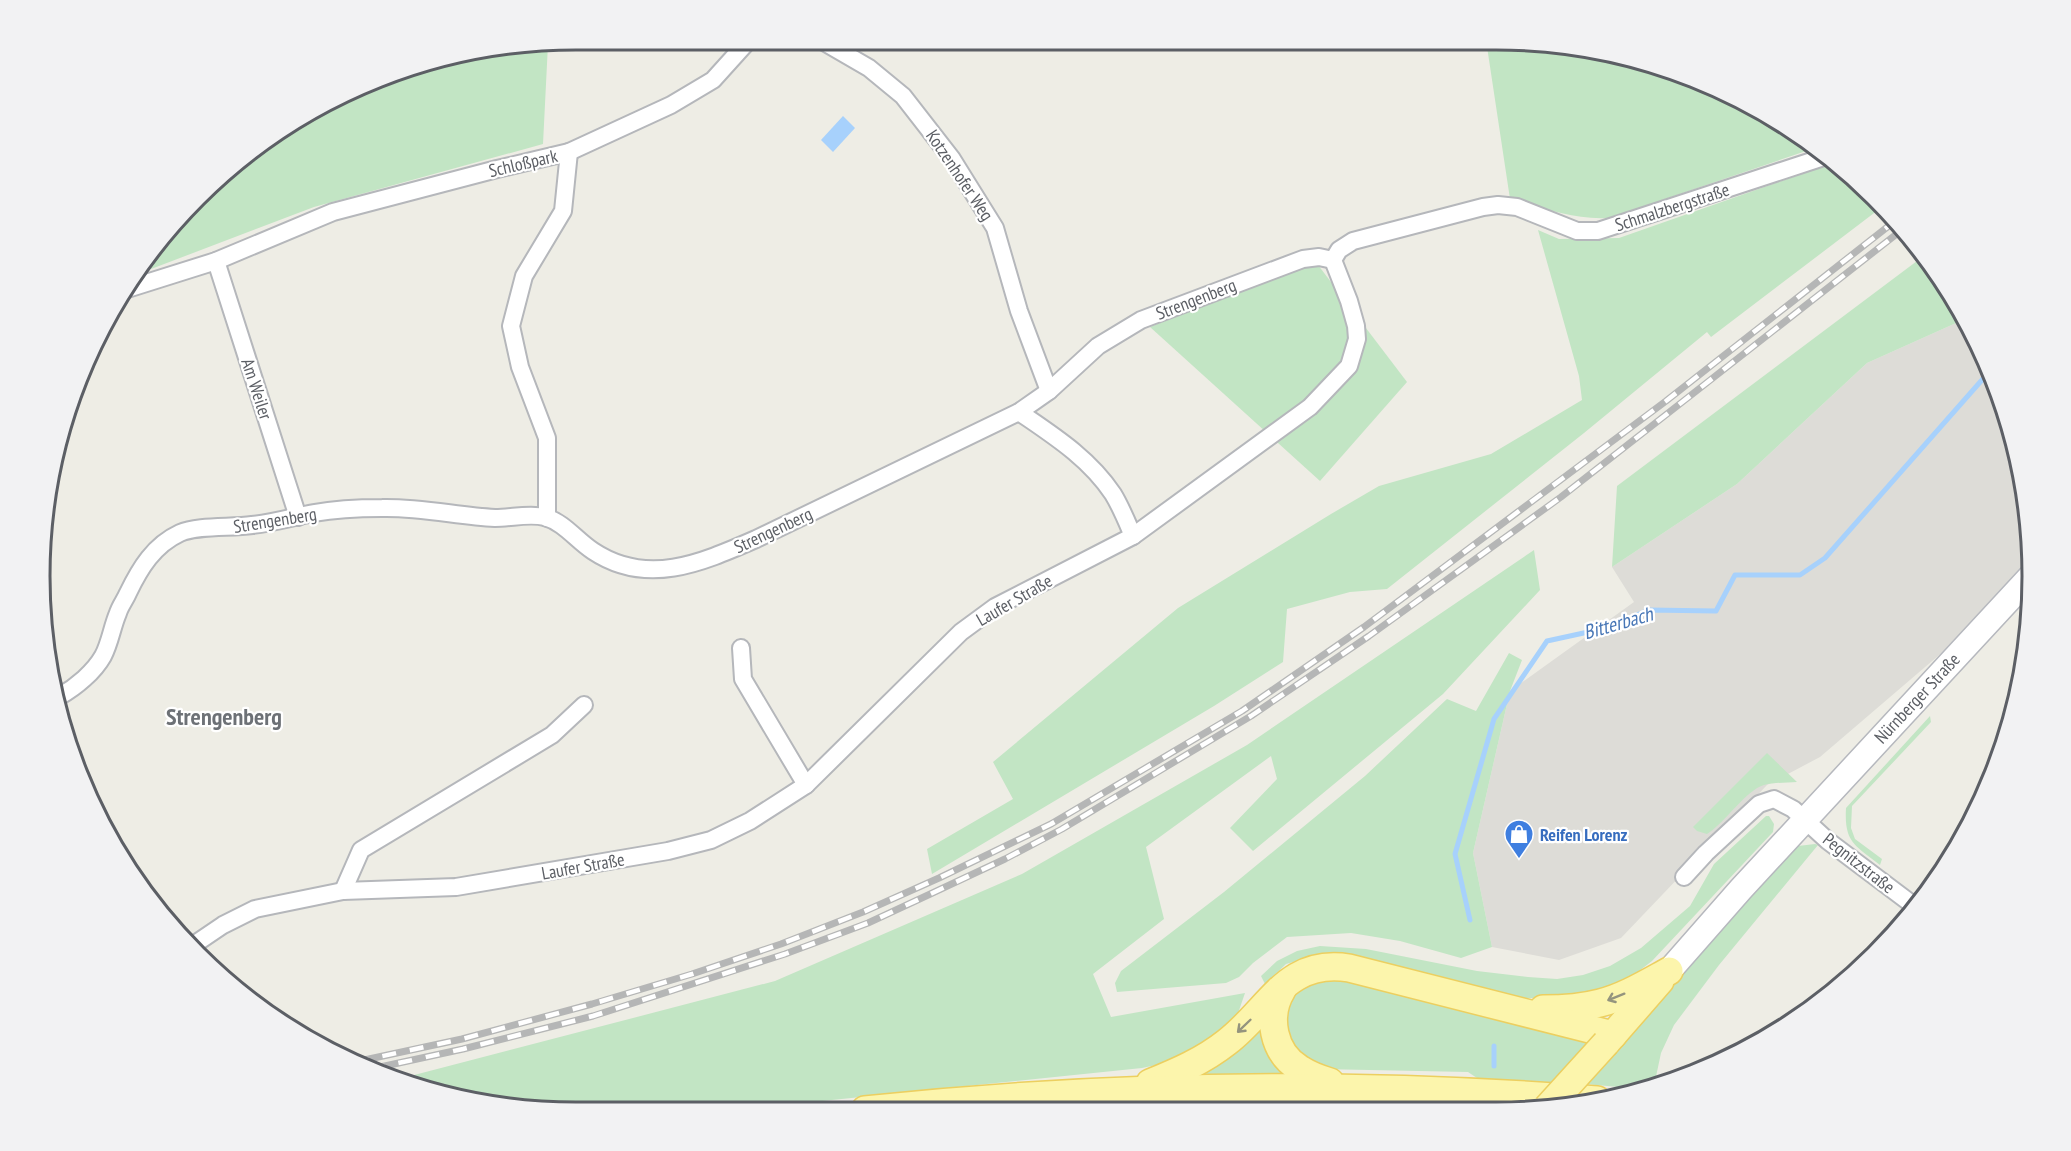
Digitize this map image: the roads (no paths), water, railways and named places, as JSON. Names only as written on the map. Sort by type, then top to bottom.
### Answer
[{"type":"main road","name":"Nürnberger Straße","points":[[1669,971],[1741,889],[2021,586]]},
{"type":"main road","points":[[1132,1090],[1177,1072],[1213,1052],[1242,1028],[1292,978],[1311,968],[1324,965],[1510,1008],[1610,1039]]},
{"type":"main road","points":[[1510,1008],[1562,1009],[1600,1003],[1669,971]]},
{"type":"main road","points":[[1556,1098],[1669,971]]},
{"type":"main road","points":[[1286,984],[1278,996],[1273,1022],[1280,1048],[1288,1059],[1310,1075],[1349,1087]]},
{"type":"main road","points":[[1210,1102],[1237,1087]]},
{"type":"main road","points":[[954,1102],[1032,1095],[1237,1087],[1349,1087],[1559,1097]]},
{"type":"main road","points":[[1032,1095],[1057,1102]]},
{"type":"street","points":[[569,152],[671,105],[713,80],[740,50]]},
{"type":"street","name":"Kotzenhofer Weg","points":[[838,50],[869,68],[903,96],[952,159],[995,228],[1019,311],[1049,391]]},
{"type":"street","name":"Schloßpark","points":[[136,286],[216,261],[333,212],[569,152],[563,211],[524,276],[511,326],[520,367],[547,438],[547,518]]},
{"type":"street","name":"Schmalzbergstraße","points":[[1333,260],[1339,250],[1353,241],[1483,207],[1517,207],[1577,231],[1598,231],[1817,159]]},
{"type":"street","name":"Strengenberg","points":[[63,694],[94,669],[103,656],[118,613],[136,575],[155,549],[178,534],[191,529],[250,525],[328,511],[384,508],[439,511],[495,518],[525,516],[547,518],[566,527],[588,548],[609,562],[632,569],[685,566],[712,558],[756,539],[1019,412],[1049,391],[1098,346],[1141,320],[1303,259],[1319,257],[1333,260]]},
{"type":"street","name":"Laufer Straße","points":[[199,941],[223,925],[255,909],[343,891],[456,887],[668,851],[711,840],[750,821],[806,785],[961,632],[995,607],[1133,536],[1310,407],[1349,366],[1357,339],[1349,301],[1333,260]]},
{"type":"street","name":"Am Weiler","points":[[216,261],[298,517]]},
{"type":"street","points":[[1019,412],[1066,444],[1090,464],[1113,495],[1133,536]]},
{"type":"street","points":[[741,648],[742,680],[806,785]]},
{"type":"street","points":[[343,891],[361,850],[552,735],[584,705]]},
{"type":"street","points":[[1684,877],[1706,853],[1759,804],[1774,799],[1792,809],[1805,820]]},
{"type":"street","name":"Pegnitzstraße","points":[[1805,820],[1841,851],[1908,902]]},
{"type":"water","points":[[843,116],[855,128],[833,152],[821,140]]},
{"type":"waterway","name":"Bitterbach","points":[[1470,920],[1455,854],[1494,719],[1547,641],[1602,629],[1649,610],[1716,611],[1735,575],[1800,575],[1825,558],[1983,379]]},
{"type":"waterway","name":"Bitterbach","points":[[1494,1046],[1494,1066]]},
{"type":"railway","points":[[369,1059],[462,1039],[592,1004],[781,944],[863,912],[1051,824],[1242,711],[1364,627],[1666,401],[1888,226]]},
{"type":"railway","points":[[386,1066],[593,1016],[785,954],[868,923],[1005,859],[1062,829],[1251,716],[1369,636],[1561,497],[1896,235]]},
{"type":"place","name":"Reifen Lorenz","points":[[1519,860]]},
{"type":"district","name":"Strengenberg","points":[[224,716]]}]
